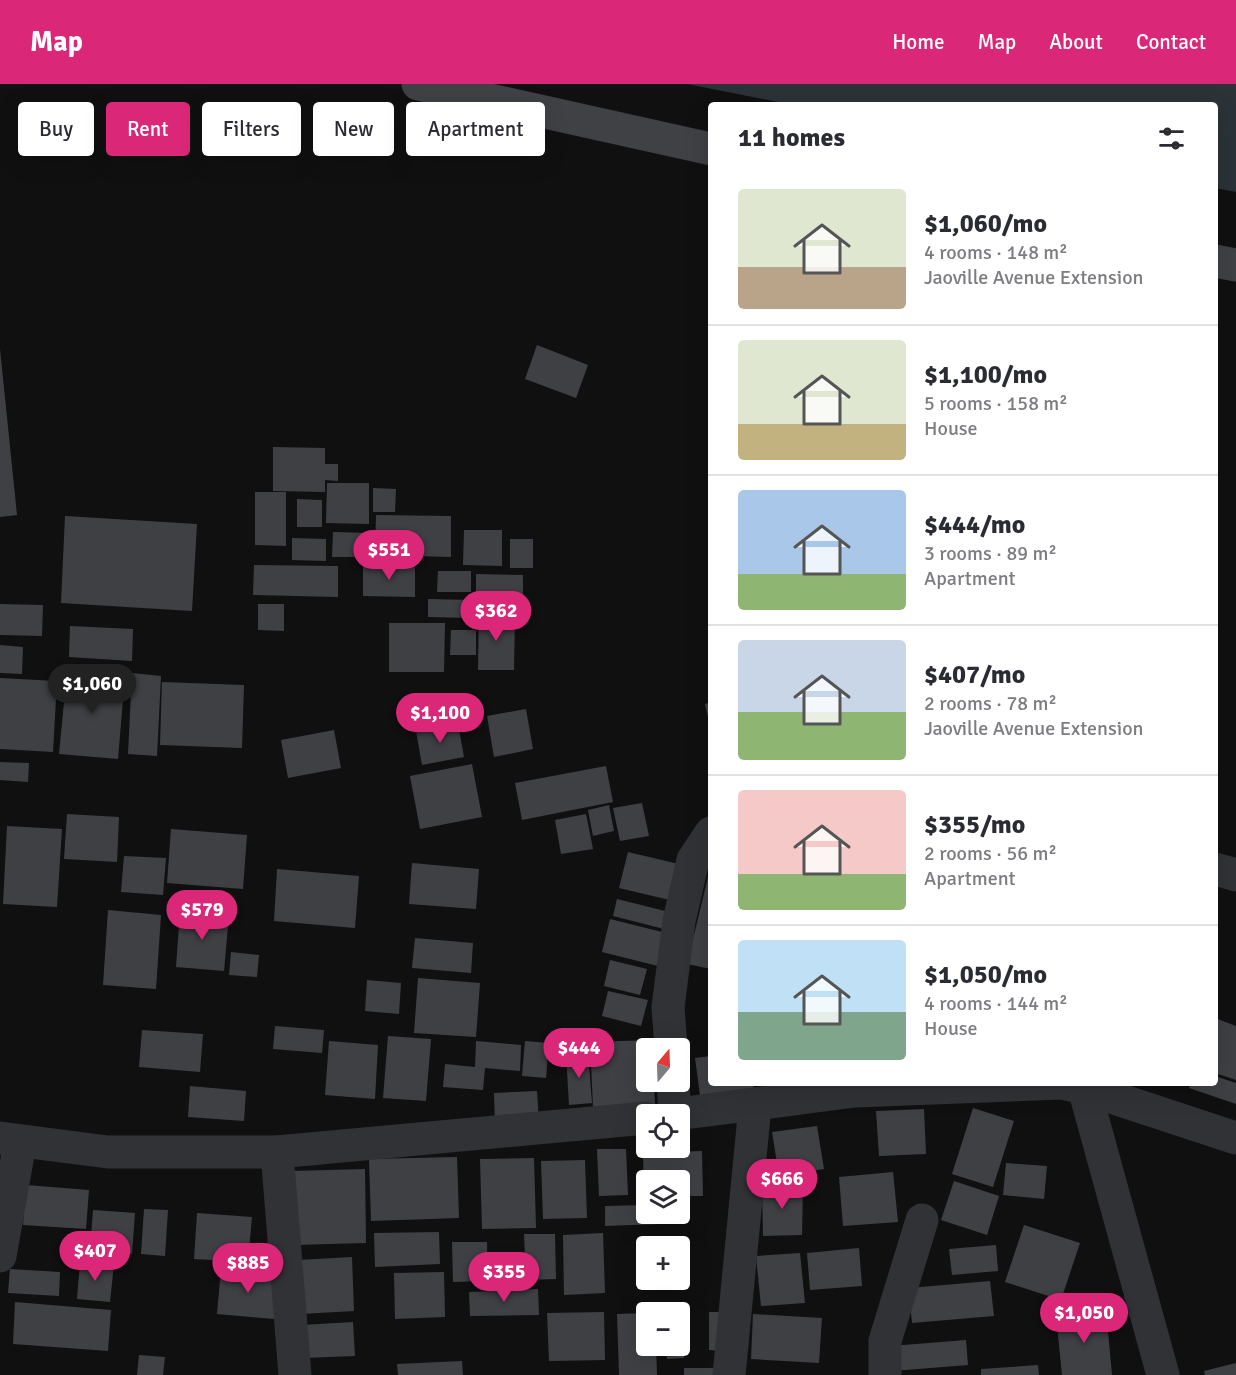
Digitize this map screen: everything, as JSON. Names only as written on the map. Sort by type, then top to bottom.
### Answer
[{"type":"street","points":[[418,84],[708,148]]},
{"type":"street","points":[[1218,262],[1236,266]]},
{"type":"street","points":[[671,1038],[669,1006],[679,921],[693,860],[708,838]]},
{"type":"street","points":[[1218,869],[1236,875]]},
{"type":"street","points":[[690,1113],[755,1106],[855,1091],[984,1086]]},
{"type":"street","points":[[1075,1086],[1236,1138]]},
{"type":"street","points":[[1084,1088],[1163,1375]]},
{"type":"street","points":[[729,1375],[755,1106]]},
{"type":"street","points":[[0,1256],[10,1141],[108,1152],[277,1152],[636,1119]]},
{"type":"street","points":[[277,1152],[295,1375]]},
{"type":"street","points":[[885,1375],[885,1341],[922,1220]]},
{"type":"shaded area","points":[[687,84],[1236,84],[1236,192],[1218,189],[1218,102],[778,102]]},
{"type":"building","points":[[537,345],[588,365],[576,398],[525,379]]},
{"type":"building","points":[[0,349],[17,515],[0,517]]},
{"type":"building","points":[[273,447],[325,448],[325,464],[338,464],[338,481],[325,480],[325,492],[273,491]]},
{"type":"building","points":[[327,483],[369,483],[369,524],[326,523]]},
{"type":"building","points":[[373,488],[396,489],[395,512],[373,512]]},
{"type":"building","points":[[255,492],[286,492],[286,546],[255,545]]},
{"type":"building","points":[[297,499],[322,500],[322,527],[297,527]]},
{"type":"building","points":[[376,515],[451,516],[451,557],[375,555]]},
{"type":"building","points":[[65,516],[197,524],[192,611],[61,603]]},
{"type":"building","points":[[464,530],[502,530],[502,566],[463,565]]},
{"type":"building","points":[[333,532],[369,533],[369,557],[332,557]]},
{"type":"building","points":[[292,538],[326,539],[326,561],[292,560]]},
{"type":"building","points":[[510,539],[533,539],[533,568],[510,568]]},
{"type":"building","points":[[254,565],[338,566],[338,597],[253,595]]},
{"type":"building","points":[[363,565],[415,566],[415,597],[363,596]]},
{"type":"building","points":[[438,571],[471,571],[471,592],[437,592]]},
{"type":"building","points":[[476,574],[523,575],[523,596],[476,595]]},
{"type":"building","points":[[428,599],[471,600],[470,618],[428,617]]},
{"type":"building","points":[[0,604],[43,605],[42,636],[0,635]]},
{"type":"building","points":[[258,604],[284,604],[284,631],[258,630]]},
{"type":"building","points":[[479,613],[515,613],[514,670],[478,670]]},
{"type":"building","points":[[389,623],[445,623],[444,672],[389,672]]},
{"type":"building","points":[[70,626],[133,629],[132,661],[69,657]]},
{"type":"building","points":[[451,630],[476,630],[476,655],[450,655]]},
{"type":"building","points":[[0,645],[23,647],[22,674],[0,673]]},
{"type":"building","points":[[67,671],[125,676],[118,759],[59,754]]},
{"type":"building","points":[[132,673],[161,676],[157,756],[128,754]]},
{"type":"building","points":[[0,678],[57,681],[53,752],[0,749]]},
{"type":"building","points":[[162,682],[244,685],[242,748],[160,745]]},
{"type":"building","points":[[526,709],[533,749],[494,757],[487,716]]},
{"type":"building","points":[[458,724],[464,757],[422,765],[416,731]]},
{"type":"building","points":[[334,730],[341,768],[288,778],[281,740]]},
{"type":"building","points":[[0,762],[29,763],[28,782],[0,780]]},
{"type":"building","points":[[472,764],[482,817],[420,829],[410,776]]},
{"type":"building","points":[[606,766],[613,802],[522,820],[515,783]]},
{"type":"building","points":[[642,803],[649,836],[620,841],[613,808]]},
{"type":"building","points":[[609,805],[614,831],[593,836],[588,810]]},
{"type":"building","points":[[67,814],[119,817],[117,862],[64,859]]},
{"type":"building","points":[[586,814],[593,849],[561,854],[555,820]]},
{"type":"building","points":[[7,826],[62,829],[57,907],[3,904]]},
{"type":"building","points":[[171,829],[247,835],[243,889],[167,883]]},
{"type":"building","points":[[628,852],[687,866],[678,902],[619,888]]},
{"type":"building","points":[[124,856],[166,858],[163,895],[121,892]]},
{"type":"building","points":[[412,863],[479,869],[476,909],[409,904]]},
{"type":"building","points":[[277,869],[359,876],[355,928],[274,921]]},
{"type":"building","points":[[708,877],[708,968],[687,964]]},
{"type":"building","points":[[617,899],[673,913],[668,930],[613,916]]},
{"type":"building","points":[[108,910],[161,915],[156,989],[103,985]]},
{"type":"building","points":[[180,912],[229,915],[224,971],[176,967]]},
{"type":"building","points":[[610,919],[670,934],[662,967],[602,952]]},
{"type":"building","points":[[415,938],[473,943],[471,973],[412,968]]},
{"type":"building","points":[[231,952],[259,955],[257,977],[229,975]]},
{"type":"building","points":[[610,960],[647,969],[640,995],[604,986]]},
{"type":"building","points":[[418,978],[480,983],[476,1037],[414,1033]]},
{"type":"building","points":[[367,980],[401,983],[399,1014],[365,1011]]},
{"type":"building","points":[[608,991],[648,1000],[641,1026],[602,1016]]},
{"type":"building","points":[[1218,1019],[1236,1026],[1236,1080],[1218,1074]]},
{"type":"building","points":[[275,1026],[324,1030],[322,1053],[273,1049]]},
{"type":"building","points":[[142,1030],[203,1034],[200,1072],[139,1067]]},
{"type":"building","points":[[388,1036],[431,1039],[426,1101],[383,1098]]},
{"type":"building","points":[[329,1041],[378,1045],[375,1099],[325,1095]]},
{"type":"building","points":[[476,1041],[521,1045],[520,1071],[485,1068],[483,1090],[443,1087],[445,1064],[475,1067]]},
{"type":"building","points":[[525,1041],[549,1043],[546,1078],[522,1076]]},
{"type":"building","points":[[636,1041],[636,1092],[654,1092],[655,1104],[593,1107],[590,1042]]},
{"type":"building","points":[[588,1053],[592,1103],[569,1105],[566,1054]]},
{"type":"building","points":[[708,1056],[708,1086],[753,1086],[755,1096],[701,1103],[695,1058]]},
{"type":"building","points":[[1218,1077],[1236,1083],[1236,1104],[1189,1088],[1190,1086],[1218,1086]]},
{"type":"building","points":[[190,1086],[246,1091],[244,1121],[188,1117]]},
{"type":"building","points":[[537,1091],[539,1123],[495,1125],[494,1093]]},
{"type":"building","points":[[973,1108],[1014,1121],[993,1187],[952,1174]]},
{"type":"building","points":[[924,1109],[926,1154],[879,1156],[876,1111]]},
{"type":"building","points":[[817,1126],[824,1169],[779,1176],[772,1132]]},
{"type":"building","points":[[597,1149],[626,1149],[628,1195],[599,1196]]},
{"type":"building","points":[[690,1151],[702,1151],[703,1196],[690,1196],[690,1170],[643,1170],[643,1158],[690,1158]]},
{"type":"building","points":[[457,1157],[459,1218],[371,1221],[369,1159]]},
{"type":"building","points":[[534,1158],[536,1228],[482,1229],[480,1159]]},
{"type":"building","points":[[585,1160],[587,1218],[543,1219],[541,1161]]},
{"type":"building","points":[[1006,1163],[1047,1166],[1044,1199],[1003,1195]]},
{"type":"building","points":[[365,1169],[366,1243],[294,1245],[291,1171]]},
{"type":"building","points":[[893,1172],[898,1222],[843,1226],[839,1177]]},
{"type":"building","points":[[954,1181],[999,1196],[987,1235],[941,1220]]},
{"type":"building","points":[[762,1184],[803,1184],[802,1235],[763,1236]]},
{"type":"building","points":[[26,1185],[89,1190],[86,1229],[23,1225]]},
{"type":"building","points":[[636,1205],[636,1224],[660,1224],[605,1226],[605,1206]]},
{"type":"building","points":[[144,1209],[168,1210],[165,1256],[141,1254]]},
{"type":"building","points":[[93,1210],[135,1213],[132,1254],[90,1250]]},
{"type":"building","points":[[197,1213],[252,1217],[248,1262],[194,1259]]},
{"type":"building","points":[[1024,1225],[1080,1243],[1061,1300],[1005,1282]]},
{"type":"building","points":[[439,1232],[440,1264],[375,1267],[374,1233]]},
{"type":"building","points":[[603,1233],[605,1293],[564,1295],[563,1235]]},
{"type":"building","points":[[524,1234],[555,1234],[556,1279],[526,1280]]},
{"type":"building","points":[[452,1242],[487,1242],[488,1281],[453,1282]]},
{"type":"building","points":[[996,1245],[998,1271],[952,1275],[949,1249]]},
{"type":"building","points":[[859,1248],[862,1286],[810,1290],[807,1253]]},
{"type":"building","points":[[800,1253],[805,1303],[761,1306],[756,1256]]},
{"type":"building","points":[[352,1257],[354,1311],[301,1314],[298,1260]]},
{"type":"building","points":[[80,1262],[114,1264],[110,1302],[77,1299]]},
{"type":"building","points":[[10,1269],[60,1272],[59,1296],[8,1293]]},
{"type":"building","points":[[221,1269],[278,1273],[274,1319],[217,1314]]},
{"type":"building","points":[[444,1272],[445,1317],[395,1319],[394,1273]]},
{"type":"building","points":[[990,1281],[994,1316],[912,1323],[909,1288]]},
{"type":"building","points":[[538,1289],[539,1315],[470,1316],[469,1292]]},
{"type":"building","points":[[15,1302],[111,1310],[108,1351],[13,1344]]},
{"type":"building","points":[[1106,1310],[1112,1375],[1062,1375],[1056,1315]]},
{"type":"building","points":[[604,1312],[605,1360],[549,1361],[547,1313]]},
{"type":"building","points":[[709,1312],[721,1312],[722,1351],[709,1350]]},
{"type":"building","points":[[636,1313],[636,1356],[656,1356],[657,1375],[619,1375],[617,1314]]},
{"type":"building","points":[[753,1314],[822,1318],[819,1363],[751,1359]]},
{"type":"building","points":[[353,1322],[355,1356],[304,1358],[302,1325]]},
{"type":"building","points":[[966,1340],[968,1365],[893,1371],[891,1346]]},
{"type":"building","points":[[139,1355],[165,1357],[163,1375],[137,1375]]},
{"type":"building","points":[[667,1356],[684,1356],[684,1358],[667,1359]]},
{"type":"building","points":[[462,1361],[463,1375],[398,1375],[397,1364]]},
{"type":"building","points":[[1236,1363],[1236,1375],[1205,1375],[1204,1371]]},
{"type":"building","points":[[1038,1365],[1039,1375],[981,1375],[981,1369]]},
{"type":"building","points":[[684,1368],[716,1368],[716,1375],[684,1375]]}]
